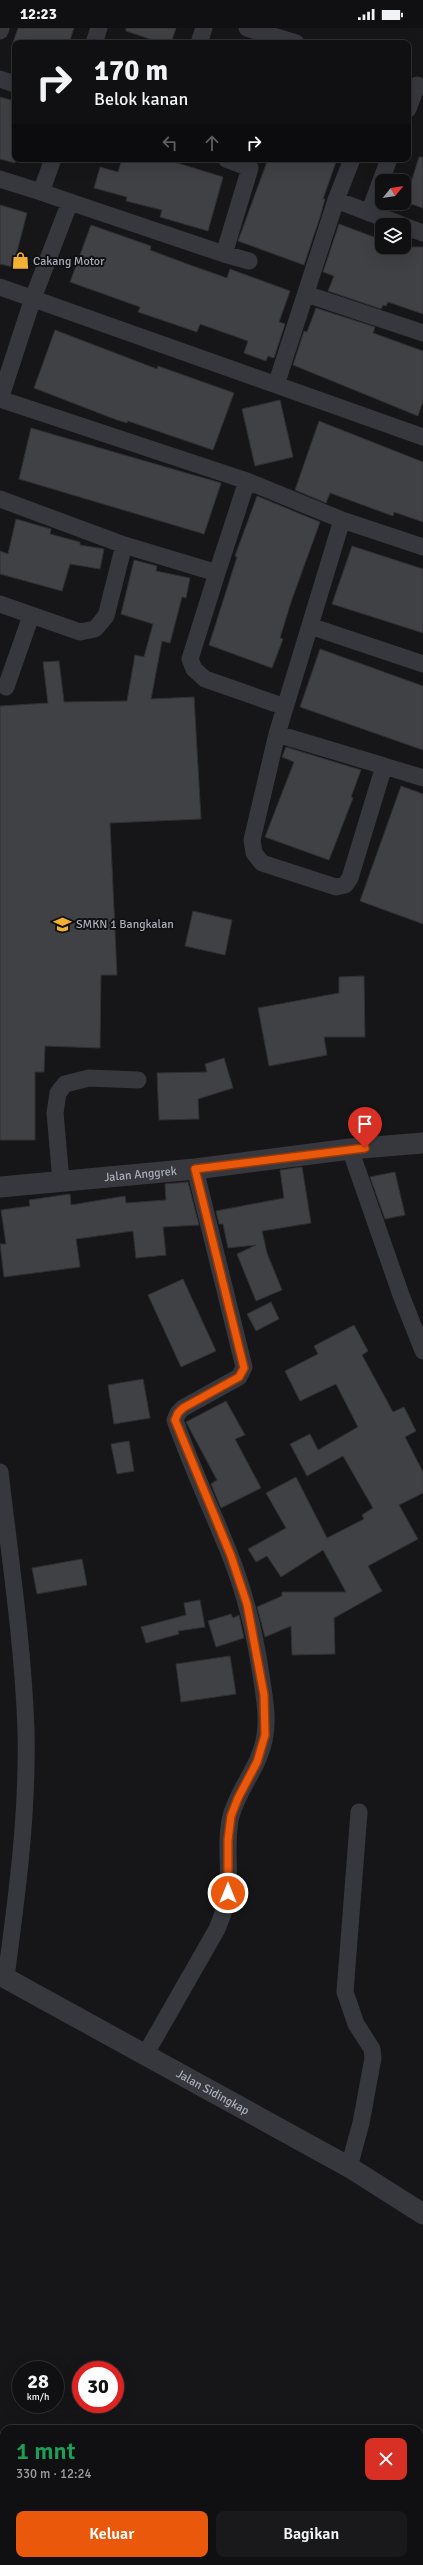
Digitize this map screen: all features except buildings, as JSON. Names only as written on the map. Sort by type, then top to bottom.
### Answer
[{"type":"street","points":[[95,40],[99,28]]},
{"type":"street","points":[[200,40],[204,28]]},
{"type":"street","points":[[247,28],[284,40]]},
{"type":"street","points":[[0,79],[12,83]]},
{"type":"street","points":[[411,100],[416,85]]},
{"type":"street","points":[[41,192],[52,162]]},
{"type":"street","points":[[276,385],[336,200],[351,162]]},
{"type":"street","points":[[369,213],[388,162]]},
{"type":"street","points":[[224,254],[252,163]]},
{"type":"street","points":[[0,179],[249,261]]},
{"type":"street","points":[[336,200],[383,218]]},
{"type":"street","points":[[70,202],[33,298],[0,400],[247,481],[342,520],[423,547]]},
{"type":"street","points":[[411,228],[423,233]]},
{"type":"street","points":[[0,288],[33,298],[423,437]]},
{"type":"street","points":[[306,294],[423,333]]},
{"type":"street","points":[[247,481],[190,659],[194,669],[205,679],[285,707]]},
{"type":"street","points":[[0,498],[124,545],[217,573]]},
{"type":"street","points":[[342,520],[277,734],[252,840],[254,853],[262,863],[336,887],[345,885],[350,878],[384,766]]},
{"type":"street","points":[[0,604],[80,632],[95,629],[106,616],[124,545]]},
{"type":"street","points":[[6,687],[31,616]]},
{"type":"street","points":[[310,626],[423,664]]},
{"type":"street","points":[[277,734],[423,778]]},
{"type":"street","points":[[61,1181],[55,1113],[58,1093],[65,1084],[89,1078],[138,1080]]},
{"type":"street","name":"Jalan Anggrek","points":[[0,1187],[195,1169],[350,1149],[423,1143]]},
{"type":"street","points":[[350,1149],[423,1351]]},
{"type":"street","points":[[145,2055],[217,1929],[224,1913],[228,1893],[228,1840],[231,1816],[238,1798],[257,1762],[265,1735],[264,1695],[247,1604],[231,1556],[175,1420],[178,1413],[183,1408],[239,1377],[244,1368],[195,1169]]},
{"type":"street","points":[[0,1472],[23,1677],[26,1731],[24,1841],[3,1976]]},
{"type":"street","points":[[349,2167],[361,2123],[373,2058],[372,2049],[356,2024],[345,1992],[359,1812]]},
{"type":"street","name":"Jalan Sidingkap","points":[[3,1976],[349,2167],[423,2214]]},
{"type":"place","name":"Cakang Motor","points":[[20,261]]},
{"type":"place","name":"SMKN 1 Bangkalan","points":[[63,924]]},
{"type":"route","points":[[228,1893],[228,1840],[231,1816],[238,1798],[257,1762],[265,1735],[264,1695],[258,1653],[247,1604],[231,1556],[175,1420],[178,1413],[183,1408],[239,1377],[244,1372],[244,1364],[195,1169],[365,1148]]}]
